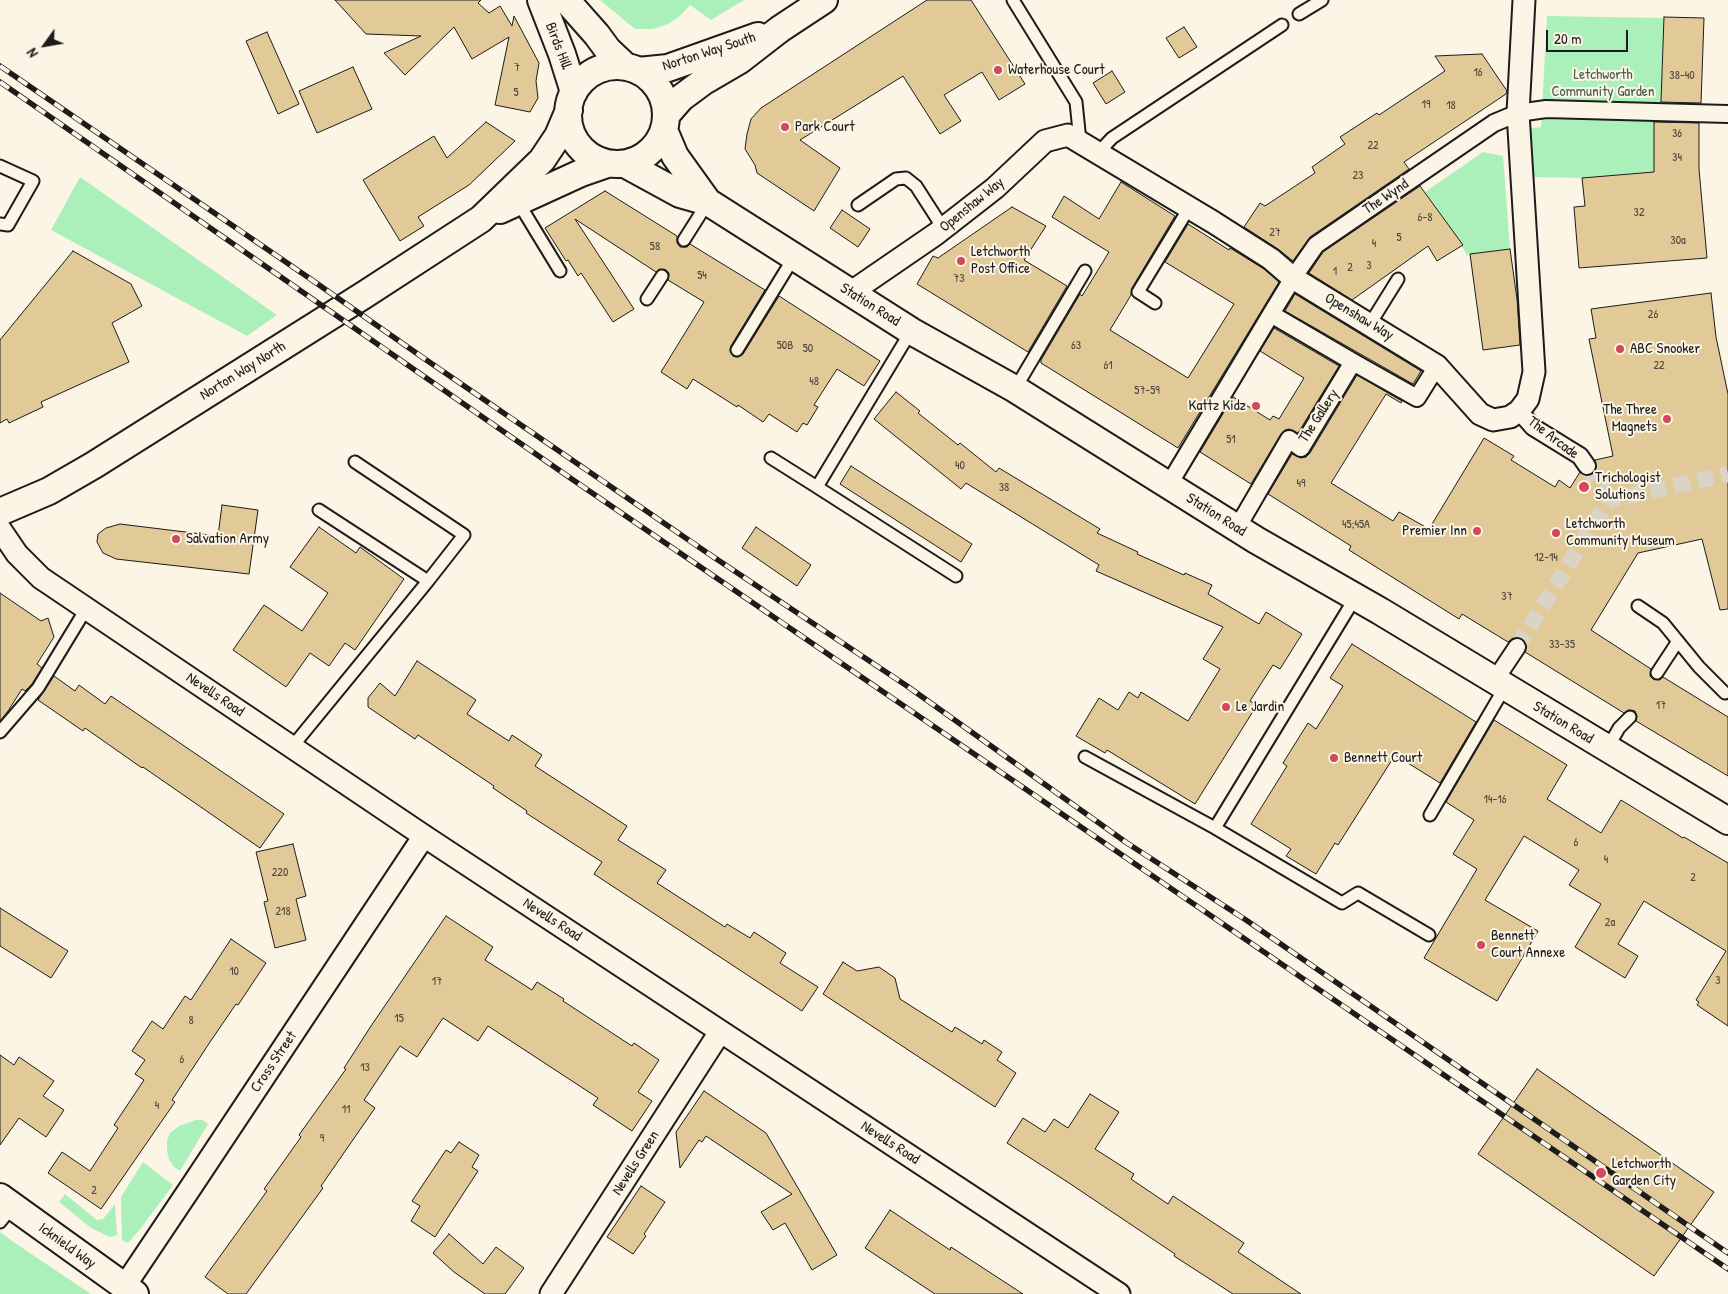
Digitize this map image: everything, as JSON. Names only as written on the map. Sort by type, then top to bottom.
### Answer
[{"type":"street","name":"Birds Hill","points":[[541,0],[562,54],[571,101]]},
{"type":"street","name":"Birds Hill","points":[[566,0],[608,50],[632,69]]},
{"type":"street","name":"Norton Way South","points":[[666,122],[681,98],[704,81],[740,60],[780,29],[824,0]]},
{"type":"street","points":[[1520,411],[1528,399],[1534,372],[1518,113],[1524,0]]},
{"type":"street","name":"Norton Way South","points":[[632,69],[668,68],[780,29]]},
{"type":"street","points":[[610,67],[632,69],[653,81],[663,96],[666,122],[656,146],[642,158],[616,164],[590,157],[577,144],[570,128],[571,101],[583,80],[596,71],[610,67]]},
{"type":"street","name":"Norton Way North","points":[[481,219],[542,160],[558,136],[571,101]]},
{"type":"street","name":"The Wynd","points":[[1168,486],[1293,278],[1316,245],[1494,124],[1518,113],[1552,109],[1728,114]]},
{"type":"street","name":"Station Road","points":[[666,122],[675,156],[708,202]]},
{"type":"street","name":"Openshaw Way","points":[[850,293],[943,228],[995,188],[1045,141],[1068,135],[1271,259],[1293,278],[1437,366],[1470,405],[1486,418],[1500,420],[1520,411]]},
{"type":"street","name":"Norton Way North","points":[[0,512],[49,491],[94,465],[481,219],[581,172],[616,164]]},
{"type":"street","name":"Station Road","points":[[616,164],[680,194],[708,202],[911,331],[1015,389],[1237,528],[1728,821]]},
{"type":"street","points":[[1271,314],[1417,398],[1437,366]]},
{"type":"street","name":"The Gallery","points":[[1237,528],[1289,438],[1301,448],[1353,362]]},
{"type":"street","name":"The Arcade","points":[[1520,411],[1534,427],[1580,456],[1587,466]]},
{"type":"street","name":"Nevells Road","points":[[0,529],[17,554],[41,578],[86,609],[424,836],[1118,1294]]},
{"type":"street","points":[[1500,684],[1516,647]]},
{"type":"street","name":"Cross Street","points":[[129,1290],[191,1188],[424,836]]},
{"type":"street","name":"Nevells Green","points":[[551,1294],[720,1032]]},
{"type":"street","name":"Icknield Way","points":[[4,1208],[129,1290]]},
{"type":"lane","points":[[1014,0],[1076,102],[1080,141]]},
{"type":"lane","points":[[1299,14],[1322,0]]},
{"type":"lane","points":[[1097,154],[1112,138],[1282,25]]},
{"type":"lane","points":[[0,166],[32,181],[8,225],[0,224]]},
{"type":"lane","points":[[858,205],[896,179],[906,178],[916,186],[943,228]]},
{"type":"lane","points":[[518,202],[560,271]]},
{"type":"lane","points":[[684,240],[708,202]]},
{"type":"lane","points":[[1155,303],[1138,292],[1189,208]]},
{"type":"lane","points":[[737,350],[794,257]]},
{"type":"lane","points":[[1015,389],[1085,270]]},
{"type":"lane","points":[[647,299],[662,276]]},
{"type":"lane","points":[[1370,324],[1398,279]]},
{"type":"lane","points":[[817,487],[911,331]]},
{"type":"lane","points":[[771,458],[956,576]]},
{"type":"lane","points":[[292,747],[428,582],[464,535],[355,462]]},
{"type":"lane","points":[[319,510],[428,582]]},
{"type":"lane","points":[[1215,828],[1355,598]]},
{"type":"lane","points":[[1638,606],[1663,623],[1699,668],[1726,693]]},
{"type":"lane","points":[[0,732],[38,688],[86,609]]},
{"type":"lane","points":[[1657,673],[1678,642]]},
{"type":"lane","points":[[1430,815],[1500,684]]},
{"type":"lane","points":[[1607,749],[1618,728],[1630,717]]},
{"type":"lane","points":[[1085,757],[1215,828],[1342,903],[1358,893],[1429,935]]},
{"type":"green space","points":[[600,0],[744,0],[711,20],[690,5],[680,16],[668,24],[653,29],[635,29]]},
{"type":"green space","name":"Letchworth Community Garden","points":[[1547,16],[1664,18],[1661,102],[1654,122],[1655,172],[1582,178],[1531,177],[1528,129],[1541,127]]},
{"type":"green space","points":[[1483,152],[1503,156],[1510,249],[1467,255],[1425,192]]},
{"type":"green space","points":[[80,177],[277,315],[247,336],[51,230]]},
{"type":"green space","points":[[196,1120],[202,1120],[208,1124],[180,1171],[173,1166],[169,1159],[167,1141],[170,1133],[179,1126]]},
{"type":"green space","points":[[143,1162],[173,1185],[128,1243],[122,1240],[121,1197]]},
{"type":"green space","points":[[65,1194],[97,1220],[103,1219],[115,1204],[117,1235],[110,1237],[91,1228],[59,1202]]},
{"type":"green space","points":[[0,1232],[12,1241],[91,1294],[0,1294]]},
{"type":"building","points":[[335,0],[481,0],[478,3],[489,13],[500,6],[512,26],[514,16],[539,63],[536,81],[538,98],[530,112],[495,105],[509,37],[472,59],[454,27],[405,75],[384,53],[421,36],[366,34]]},
{"type":"building","points":[[927,0],[971,0],[1025,84],[999,100],[982,72],[944,95],[961,121],[940,134],[903,76],[800,140],[840,168],[814,211],[757,173],[755,165],[745,149],[751,119],[761,108]]},
{"type":"building","points":[[1664,17],[1704,18],[1701,103],[1661,102]]},
{"type":"building","points":[[1184,27],[1197,47],[1179,58],[1166,38]]},
{"type":"building","points":[[267,32],[299,104],[278,114],[246,41]]},
{"type":"building","points":[[1482,54],[1507,91],[1506,94],[1404,162],[1409,169],[1310,237],[1293,261],[1244,227],[1260,203],[1265,206],[1315,173],[1312,167],[1345,144],[1340,137],[1377,113],[1379,115],[1445,71],[1435,56]]},
{"type":"building","points":[[353,67],[372,109],[317,133],[299,91]]},
{"type":"building","points":[[1112,71],[1125,92],[1106,104],[1093,83]]},
{"type":"building","points":[[486,122],[515,141],[469,185],[418,217],[424,226],[400,241],[363,180],[434,136],[447,158]]},
{"type":"building","points":[[1654,122],[1699,123],[1699,169],[1707,258],[1579,268],[1574,207],[1585,206],[1582,178],[1654,172]]},
{"type":"building","points":[[1121,182],[1175,216],[1132,288],[1131,295],[1110,330],[1188,378],[1234,304],[1165,262],[1188,224],[1264,269],[1279,282],[1178,448],[1041,363],[1080,294],[1082,296],[1109,252],[1052,217],[1064,196],[1099,219]]},
{"type":"building","points":[[1420,186],[1463,245],[1437,261],[1428,246],[1352,300],[1309,273],[1323,252]]},
{"type":"building","points":[[605,191],[677,236],[677,243],[680,247],[687,247],[690,244],[765,290],[731,346],[730,350],[733,356],[737,357],[743,354],[779,296],[880,361],[864,386],[837,369],[814,405],[818,407],[807,425],[803,423],[797,432],[769,414],[763,422],[693,379],[687,389],[661,372],[704,302],[668,280],[669,273],[666,270],[659,269],[656,272],[575,219],[634,309],[613,322],[581,273],[578,276],[545,228]]},
{"type":"building","points":[[1012,207],[1046,226],[1024,260],[1067,286],[1028,352],[917,284],[933,256],[938,258]]},
{"type":"building","points":[[842,210],[870,229],[858,247],[830,228]]},
{"type":"building","points":[[1510,249],[1517,299],[1520,345],[1483,350],[1470,254]]},
{"type":"building","points":[[73,251],[131,284],[142,306],[112,323],[129,362],[41,402],[43,407],[9,423],[7,419],[0,423],[0,340]]},
{"type":"building","points":[[1711,293],[1716,337],[1728,394],[1728,609],[1720,610],[1702,539],[1638,553],[1591,630],[1651,669],[1650,676],[1653,679],[1660,680],[1663,677],[1728,717],[1728,776],[1636,721],[1635,711],[1629,710],[1624,713],[1525,652],[1526,643],[1522,638],[1513,638],[1508,642],[1462,614],[1459,619],[1349,550],[1351,546],[1268,494],[1292,454],[1301,458],[1306,457],[1310,453],[1357,375],[1402,401],[1401,403],[1386,394],[1331,483],[1393,521],[1399,512],[1429,529],[1484,438],[1514,456],[1511,460],[1555,487],[1559,480],[1570,488],[1580,472],[1587,476],[1596,470],[1595,460],[1613,456],[1589,339],[1596,338],[1591,309]]},
{"type":"building","points":[[1295,294],[1421,371],[1413,384],[1285,311]]},
{"type":"building","points":[[1274,328],[1339,366],[1298,433],[1289,429],[1281,434],[1251,484],[1200,452],[1233,397],[1270,420],[1273,416],[1279,419],[1304,378],[1260,351]]},
{"type":"building","points":[[896,392],[920,411],[918,413],[958,445],[960,443],[996,472],[999,468],[1100,529],[1097,533],[1138,552],[1137,554],[1212,585],[1208,594],[1259,624],[1266,612],[1302,634],[1280,669],[1273,665],[1250,701],[1257,705],[1195,804],[1107,750],[1105,753],[1076,736],[1099,698],[1118,710],[1129,692],[1138,698],[1141,692],[1188,721],[1220,669],[1203,659],[1223,627],[1096,571],[1099,565],[966,483],[961,489],[874,419]]},
{"type":"building","points":[[851,466],[972,544],[961,562],[840,484]]},
{"type":"building","name":"Salvation Army","points":[[222,505],[258,510],[249,574],[116,559],[103,553],[97,542],[98,534],[106,528],[120,524],[218,536]]},
{"type":"building","points":[[319,527],[356,553],[360,547],[404,579],[355,650],[345,643],[329,666],[310,653],[286,687],[233,650],[264,605],[302,631],[328,593],[290,567]]},
{"type":"building","points":[[756,527],[811,565],[797,586],[742,548]]},
{"type":"building","points":[[0,593],[41,621],[48,618],[54,637],[37,664],[42,668],[32,684],[25,691],[22,689],[0,721]]},
{"type":"building","name":"Bennett Court","points":[[1352,644],[1476,722],[1440,783],[1395,755],[1338,845],[1335,843],[1316,874],[1286,856],[1291,849],[1251,824],[1287,766],[1283,763],[1308,723],[1316,729],[1343,686],[1330,678]]},
{"type":"building","points":[[417,661],[476,700],[467,714],[509,741],[512,735],[542,755],[535,766],[627,826],[618,840],[666,870],[657,883],[725,927],[727,924],[750,938],[754,932],[786,953],[780,963],[818,987],[802,1011],[594,874],[602,862],[526,813],[527,811],[493,788],[494,786],[418,735],[415,739],[368,707],[368,698],[380,683],[395,696]]},
{"type":"building","points":[[54,676],[75,691],[79,685],[105,704],[111,696],[284,814],[260,848],[85,728],[83,731],[38,700]]},
{"type":"building","points":[[1494,720],[1567,765],[1547,799],[1601,833],[1621,800],[1728,863],[1728,1026],[1697,1005],[1699,1002],[1696,1000],[1726,951],[1644,901],[1618,944],[1638,956],[1625,978],[1575,947],[1601,904],[1569,885],[1579,870],[1524,836],[1485,900],[1538,931],[1497,1001],[1424,958],[1477,869],[1453,854],[1474,820],[1446,802]]},
{"type":"building","points":[[293,844],[306,896],[296,899],[306,940],[275,948],[264,902],[268,901],[256,852]]},
{"type":"building","points":[[0,908],[68,951],[51,978],[0,946]]},
{"type":"building","points":[[446,916],[493,947],[485,960],[532,990],[537,982],[632,1046],[634,1043],[659,1060],[638,1092],[652,1101],[632,1131],[593,1105],[598,1098],[488,1026],[478,1041],[443,1018],[417,1057],[400,1046],[364,1100],[375,1108],[321,1186],[323,1188],[246,1294],[228,1294],[205,1277],[267,1191],[264,1189],[301,1137],[299,1135],[346,1069],[344,1068],[371,1026]]},
{"type":"building","points":[[231,939],[266,963],[208,1045],[172,1100],[175,1102],[101,1209],[48,1173],[62,1152],[90,1171],[118,1128],[114,1125],[144,1080],[135,1074],[145,1060],[132,1051],[152,1021],[163,1029],[185,996],[191,1000]]},
{"type":"building","points":[[843,962],[857,971],[879,967],[895,978],[900,999],[952,1032],[955,1027],[982,1044],[984,1040],[1002,1052],[997,1060],[1016,1073],[995,1107],[823,994]]},
{"type":"building","points":[[0,1055],[14,1065],[19,1057],[54,1081],[43,1096],[64,1110],[46,1137],[19,1118],[0,1145]]},
{"type":"building","points":[[1537,1069],[1714,1192],[1654,1276],[1478,1154]]},
{"type":"building","points":[[704,1091],[766,1133],[837,1255],[812,1270],[785,1223],[773,1230],[761,1212],[792,1194],[706,1136],[702,1142],[699,1140],[680,1168],[676,1132]]},
{"type":"building","points":[[1090,1094],[1119,1112],[1095,1149],[1134,1174],[1131,1179],[1168,1204],[1173,1196],[1244,1243],[1238,1252],[1301,1294],[1233,1294],[1007,1143],[1023,1118],[1045,1132],[1054,1119],[1068,1128]]},
{"type":"building","points":[[459,1142],[479,1155],[472,1167],[478,1171],[435,1237],[411,1221],[420,1206],[412,1201],[446,1150],[451,1153]]},
{"type":"building","points":[[641,1186],[665,1202],[644,1234],[646,1236],[633,1254],[607,1237]]},
{"type":"building","points":[[890,1210],[950,1250],[951,1247],[1023,1294],[935,1294],[865,1248]]},
{"type":"building","points":[[449,1234],[483,1264],[496,1247],[524,1268],[505,1294],[485,1294],[454,1272],[433,1253]]},
{"type":"tunnel","points":[[1587,466],[1609,500]]},
{"type":"tunnel","points":[[1517,647],[1609,500],[1728,474]]},
{"type":"railway","points":[[0,66],[709,554],[907,686],[1127,843],[1246,920],[1728,1253]]},
{"type":"railway","points":[[0,82],[579,484],[1728,1269]]},
{"type":"place","name":"Waterhouse Court","points":[[998,70]]},
{"type":"place","name":"Park Court","points":[[785,127]]},
{"type":"place","name":"Letchworth Post Office","points":[[961,261]]},
{"type":"place","name":"ABC Snooker","points":[[1620,349]]},
{"type":"place","name":"Kattz Kidz","points":[[1256,406]]},
{"type":"place","name":"The Three Magnets","points":[[1667,419]]},
{"type":"place","name":"Trichologist Solutions","points":[[1584,487]]},
{"type":"place","name":"Premier Inn","points":[[1477,531]]},
{"type":"place","name":"Letchworth Community Museum","points":[[1556,533]]},
{"type":"place","name":"Salvation Army","points":[[176,539]]},
{"type":"place","name":"Le Jardin","points":[[1226,707]]},
{"type":"place","name":"Bennett Court","points":[[1334,758]]},
{"type":"place","name":"Bennett Court Annexe","points":[[1481,945]]},
{"type":"place","name":"Letchworth Garden City","points":[[1601,1173]]}]
